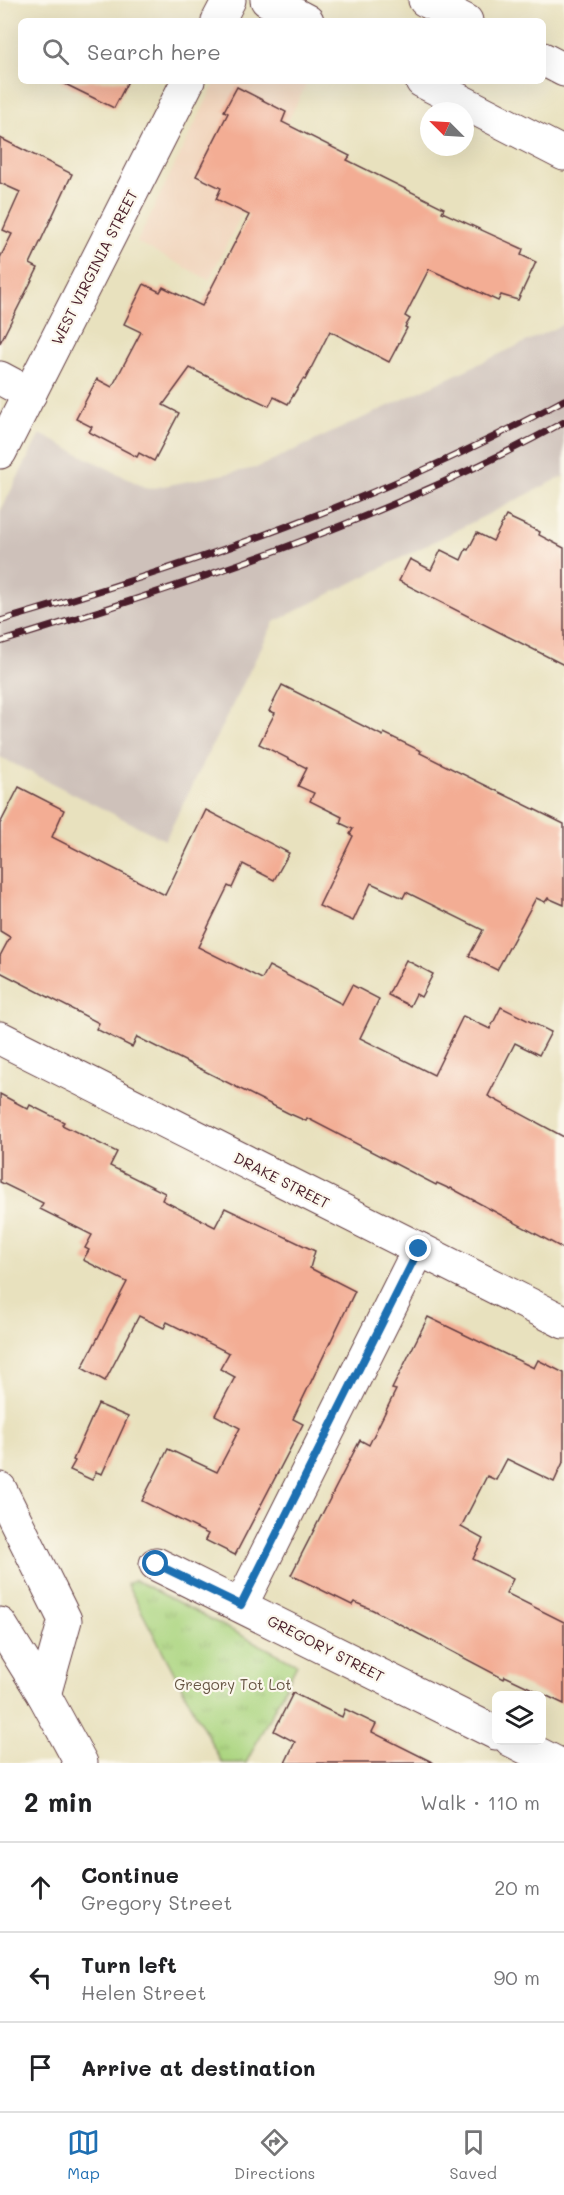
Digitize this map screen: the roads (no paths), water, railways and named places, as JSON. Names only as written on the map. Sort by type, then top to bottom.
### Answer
[{"type":"main road","points":[[220,18],[229,0]]},
{"type":"main road","points":[[267,0],[301,18]]},
{"type":"main road","points":[[424,0],[460,18]]},
{"type":"main road","points":[[546,61],[564,70]]},
{"type":"main road","name":"WEST VIRGINIA STREET","points":[[0,452],[186,84]]},
{"type":"main road","points":[[428,84],[564,154]]},
{"type":"main road","points":[[0,378],[30,394]]},
{"type":"main road","name":"DRAKE STREET","points":[[0,1038],[564,1322]]},
{"type":"main road","points":[[241,1605],[419,1249]]},
{"type":"main road","points":[[0,1489],[65,1620],[44,1695]]},
{"type":"main road","name":"GREGORY STREET","points":[[156,1564],[492,1731]]},
{"type":"main road","points":[[0,1624],[44,1695],[81,1763]]},
{"type":"main road","points":[[521,1745],[556,1763]]},
{"type":"railway","points":[[0,621],[145,576],[288,526],[428,468],[564,400]]},
{"type":"railway","points":[[0,642],[217,572],[359,519],[497,457],[564,422]]},
{"type":"park label","name":"Gregory Tot Lot","points":[[233,1684]]}]
